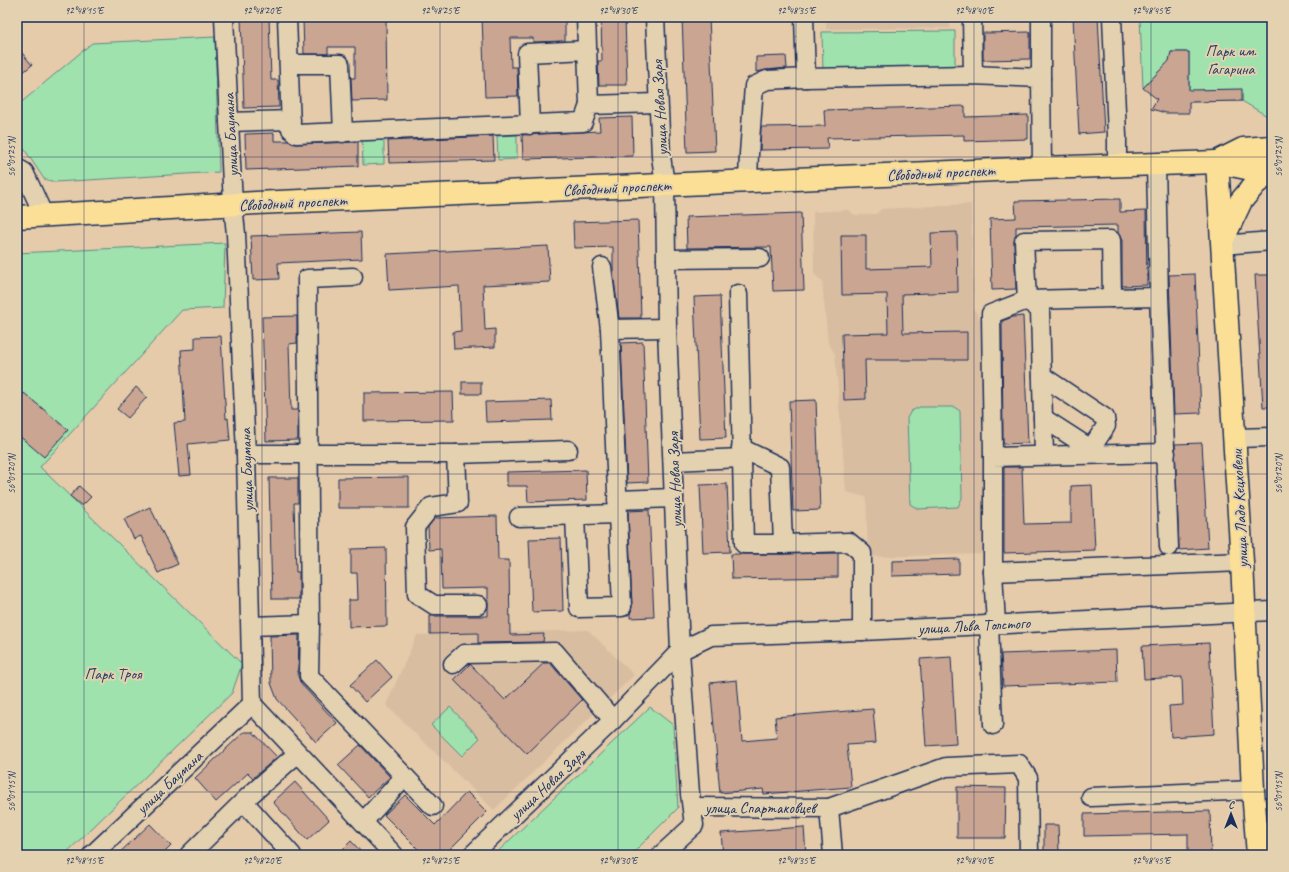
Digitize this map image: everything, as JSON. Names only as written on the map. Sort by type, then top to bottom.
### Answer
[{"type":"main road","name":"Свободный проспект","points":[[1217,162],[1243,149],[1272,147]]},
{"type":"main road","name":"Свободный проспект","points":[[17,217],[748,180],[1042,168],[1217,162],[1251,169],[1272,168]]},
{"type":"main road","name":"улица Ладо Кецховели","points":[[1217,162],[1242,562],[1253,790],[1258,855]]},
{"type":"main road","points":[[1222,243],[1241,201],[1256,183],[1272,172]]},
{"type":"street","name":"улица Баумана","points":[[92,855],[252,704],[246,454],[224,17]]},
{"type":"street","points":[[287,17],[291,129],[296,134],[583,122],[589,105],[586,17]]},
{"type":"street","name":"улица Новая Заря","points":[[472,855],[614,720],[680,651],[667,328],[665,185],[661,156],[655,17]]},
{"type":"street","points":[[804,17],[806,78]]},
{"type":"street","points":[[972,17],[973,75]]},
{"type":"street","points":[[1041,17],[1042,168]]},
{"type":"street","points":[[1112,17],[1117,166]]},
{"type":"street","points":[[530,124],[527,53],[587,50]]},
{"type":"street","points":[[289,64],[340,64],[343,133]]},
{"type":"street","points":[[748,180],[754,86],[767,80],[973,75],[1041,78]]},
{"type":"street","points":[[589,105],[658,103]]},
{"type":"street","points":[[229,122],[291,120]]},
{"type":"street","points":[[1156,164],[1159,297],[1170,547]]},
{"type":"street","points":[[17,168],[24,172],[44,216]]},
{"type":"street","points":[[1044,455],[1040,310],[1027,300],[1024,241],[1111,240],[1112,298]]},
{"type":"street","points":[[1222,243],[1272,241]]},
{"type":"street","points":[[666,259],[760,258]]},
{"type":"street","points":[[575,516],[579,608],[622,607],[610,329],[602,267]]},
{"type":"street","points":[[353,277],[307,279],[310,624],[309,676],[433,806]]},
{"type":"street","points":[[738,294],[744,544],[849,542],[862,553],[862,631]]},
{"type":"street","points":[[993,725],[993,457],[991,314],[1027,300],[1159,297]]},
{"type":"street","points":[[610,329],[667,328]]},
{"type":"street","points":[[1042,376],[1105,418],[1106,426],[1092,446],[1088,447],[1043,418]]},
{"type":"street","points":[[1234,438],[1272,437]]},
{"type":"street","points":[[246,454],[456,454],[568,450]]},
{"type":"street","points":[[673,461],[742,453],[780,467],[783,544]]},
{"type":"street","points":[[993,457],[1166,453]]},
{"type":"street","points":[[456,454],[458,503],[431,507],[415,527],[417,594],[434,604],[478,605]]},
{"type":"street","points":[[519,517],[575,516],[674,498]]},
{"type":"street","points":[[993,572],[1242,562]]},
{"type":"street","name":"улица Льва Толстого","points":[[680,651],[711,636],[862,631],[1272,611]]},
{"type":"street","points":[[250,626],[310,624]]},
{"type":"street","points":[[661,855],[694,825],[690,794],[680,651]]},
{"type":"street","points":[[453,664],[464,654],[555,652],[614,720]]},
{"type":"street","points":[[252,704],[394,855]]},
{"type":"street","points":[[189,855],[298,753]]},
{"type":"street","points":[[829,808],[946,767],[1020,764],[1028,778],[1029,855]]},
{"type":"street","points":[[363,822],[404,777]]},
{"type":"street","points":[[1091,797],[1253,790]]},
{"type":"street","points":[[244,802],[292,855]]},
{"type":"street","name":"улица Спартаковцев","points":[[692,807],[829,808],[833,855]]},
{"type":"shaded area","points":[[826,17],[950,17],[950,28],[826,29]]},
{"type":"shaded area","points":[[971,204],[974,309],[982,323],[985,554],[868,557],[866,497],[846,492],[835,354],[828,343],[822,281],[814,274],[813,212],[848,210],[855,215],[876,214],[881,209]]},
{"type":"shaded area","points":[[588,630],[634,675],[494,810],[386,705],[417,635]]},
{"type":"green space","name":"Парк им. Гагарина","points":[[1140,17],[1272,17],[1272,119],[1242,101],[1189,102],[1189,52],[1171,52],[1169,61],[1143,88]]},
{"type":"green space","points":[[955,31],[955,70],[823,71],[822,32]]},
{"type":"green space","points":[[215,37],[219,172],[55,182],[44,179],[17,138],[17,106],[92,43]]},
{"type":"green space","points":[[517,135],[517,159],[498,160],[497,136]]},
{"type":"green space","points":[[384,138],[384,164],[363,165],[362,139]]},
{"type":"green space","name":"Парк Троя","points":[[225,243],[223,308],[182,310],[40,467],[242,664],[232,693],[64,855],[17,855],[17,253]]},
{"type":"green space","points":[[920,407],[954,407],[960,411],[962,498],[958,507],[918,509],[910,504],[907,418],[911,411]]},
{"type":"green space","points":[[450,707],[480,738],[462,756],[431,725]]},
{"type":"green space","points":[[650,707],[673,725],[678,808],[631,855],[494,855]]},
{"type":"building","points":[[241,17],[269,17],[271,80],[278,80],[279,107],[244,108]]},
{"type":"building","points":[[482,17],[565,17],[565,41],[533,42],[533,38],[510,38],[511,67],[517,67],[518,96],[485,97]]},
{"type":"building","points":[[601,17],[625,17],[627,85],[599,85],[598,61],[602,61]]},
{"type":"building","points":[[682,17],[709,17],[715,151],[687,152]]},
{"type":"building","points":[[1073,17],[1098,17],[1104,132],[1079,134]]},
{"type":"building","points":[[386,18],[387,100],[352,101],[351,78],[355,78],[355,47],[328,47],[328,54],[304,54],[303,19]]},
{"type":"building","points":[[1030,32],[1030,59],[983,60],[983,33]]},
{"type":"building","points":[[17,47],[32,65],[17,77]]},
{"type":"building","points":[[1171,52],[1189,52],[1189,90],[1242,89],[1242,101],[1189,102],[1189,113],[1166,113],[1151,109],[1157,99],[1143,88],[1169,61]]},
{"type":"building","points":[[786,56],[787,68],[756,72],[756,57]]},
{"type":"building","points":[[965,106],[965,117],[1028,115],[1028,139],[964,141],[964,135],[827,138],[828,149],[760,150],[761,127],[825,126],[824,110]]},
{"type":"building","points":[[632,117],[633,156],[523,159],[522,135],[600,131],[599,118]]},
{"type":"building","points":[[274,133],[274,141],[288,141],[296,144],[358,142],[358,166],[246,170],[245,134]]},
{"type":"building","points":[[493,136],[494,160],[389,163],[388,141]]},
{"type":"building","points":[[1120,199],[1120,212],[1146,211],[1147,285],[1122,286],[1122,240],[1118,233],[1118,225],[1016,227],[1014,242],[1016,289],[992,290],[990,219],[1016,218],[1015,201]]},
{"type":"building","points":[[801,213],[804,290],[773,291],[771,247],[687,248],[686,217]]},
{"type":"building","points":[[638,220],[641,318],[619,318],[613,272],[613,247],[574,248],[573,222]]},
{"type":"building","points":[[361,232],[362,259],[278,263],[279,279],[253,280],[251,236]]},
{"type":"building","points":[[957,232],[958,292],[902,294],[903,333],[967,332],[967,360],[865,360],[866,399],[844,400],[842,334],[888,333],[887,294],[842,295],[841,235],[866,235],[866,269],[932,267],[931,233]]},
{"type":"building","points":[[548,246],[550,282],[483,285],[485,330],[495,329],[495,347],[454,349],[453,332],[461,331],[459,286],[389,290],[387,254]]},
{"type":"building","points":[[1195,274],[1201,413],[1174,414],[1169,275]]},
{"type":"building","points":[[1255,275],[1272,275],[1272,407],[1263,407]]},
{"type":"building","points":[[720,296],[726,438],[700,439],[694,297]]},
{"type":"building","points":[[297,316],[297,343],[289,344],[291,410],[298,410],[298,440],[266,441],[262,317]]},
{"type":"building","points":[[1023,316],[1028,443],[1003,444],[1002,321],[1013,317]]},
{"type":"building","points":[[221,336],[226,419],[228,418],[230,440],[188,444],[191,475],[179,476],[174,423],[185,422],[181,350],[195,349],[195,337]]},
{"type":"building","points":[[643,342],[648,482],[627,483],[621,343]]},
{"type":"building","points":[[462,382],[481,382],[481,394],[462,394]]},
{"type":"building","points":[[136,387],[147,397],[128,418],[117,409]]},
{"type":"building","points":[[453,392],[454,420],[364,421],[364,393]]},
{"type":"building","points":[[24,393],[68,430],[44,457],[17,434],[17,402]]},
{"type":"building","points":[[551,400],[552,420],[486,422],[485,402]]},
{"type":"building","points":[[816,400],[820,510],[793,511],[789,401]]},
{"type":"building","points":[[1202,443],[1208,548],[1179,550],[1175,444]]},
{"type":"building","points":[[1004,467],[1022,467],[1024,524],[1071,523],[1071,486],[1092,485],[1095,550],[1004,553]]},
{"type":"building","points":[[586,470],[587,500],[528,502],[527,486],[507,486],[507,472]]},
{"type":"building","points":[[409,477],[409,508],[338,508],[338,478]]},
{"type":"building","points":[[269,478],[298,478],[298,503],[294,503],[296,572],[299,572],[299,599],[272,599]]},
{"type":"building","points":[[727,484],[730,552],[703,553],[700,485]]},
{"type":"building","points":[[79,486],[91,497],[82,506],[70,496]]},
{"type":"building","points":[[150,507],[178,564],[158,573],[141,536],[134,539],[124,519]]},
{"type":"building","points":[[649,510],[654,617],[630,618],[632,607],[628,511]]},
{"type":"building","points":[[497,516],[498,560],[509,560],[510,635],[544,634],[543,642],[478,643],[478,633],[430,634],[430,616],[488,616],[488,588],[442,589],[441,549],[429,550],[428,527],[435,518]]},
{"type":"building","points":[[561,538],[563,611],[532,612],[529,539]]},
{"type":"building","points":[[386,548],[387,626],[349,627],[349,600],[358,600],[357,573],[351,573],[351,549]]},
{"type":"building","points":[[838,553],[838,577],[732,579],[731,554]]},
{"type":"building","points":[[959,559],[959,574],[892,576],[892,561]]},
{"type":"building","points":[[299,635],[298,676],[301,684],[337,723],[316,742],[277,699],[271,683],[270,636]]},
{"type":"building","points":[[1209,643],[1214,734],[1171,737],[1169,706],[1183,705],[1182,677],[1144,679],[1142,646]]},
{"type":"building","points":[[1116,650],[1117,682],[1003,686],[1001,654]]},
{"type":"building","points":[[951,657],[956,744],[926,746],[920,659]]},
{"type":"building","points":[[377,660],[392,677],[365,702],[350,685]]},
{"type":"building","points":[[544,663],[550,663],[582,700],[527,754],[454,680],[470,664],[505,700]]},
{"type":"building","points":[[737,680],[742,741],[777,738],[775,717],[873,709],[876,743],[847,745],[851,787],[764,794],[763,789],[720,793],[710,683]]},
{"type":"building","points":[[244,732],[253,732],[277,757],[253,778],[248,773],[216,802],[195,778]]},
{"type":"building","points":[[360,745],[390,777],[368,797],[338,765]]},
{"type":"building","points":[[295,782],[329,820],[307,840],[273,802]]},
{"type":"building","points":[[957,787],[1006,788],[1005,838],[957,838]]},
{"type":"building","points":[[467,792],[487,812],[444,855],[424,855],[384,815],[405,795],[435,825]]},
{"type":"building","points":[[1210,811],[1211,855],[1188,855],[1188,834],[1084,836],[1084,814]]},
{"type":"building","points":[[150,824],[171,846],[162,855],[117,855]]},
{"type":"building","points":[[1044,825],[1058,825],[1059,852],[1044,852]]},
{"type":"building","points":[[804,827],[806,855],[778,855],[778,852],[747,855],[723,855],[721,833]]},
{"type":"building","points":[[351,841],[364,855],[337,855]]}]
